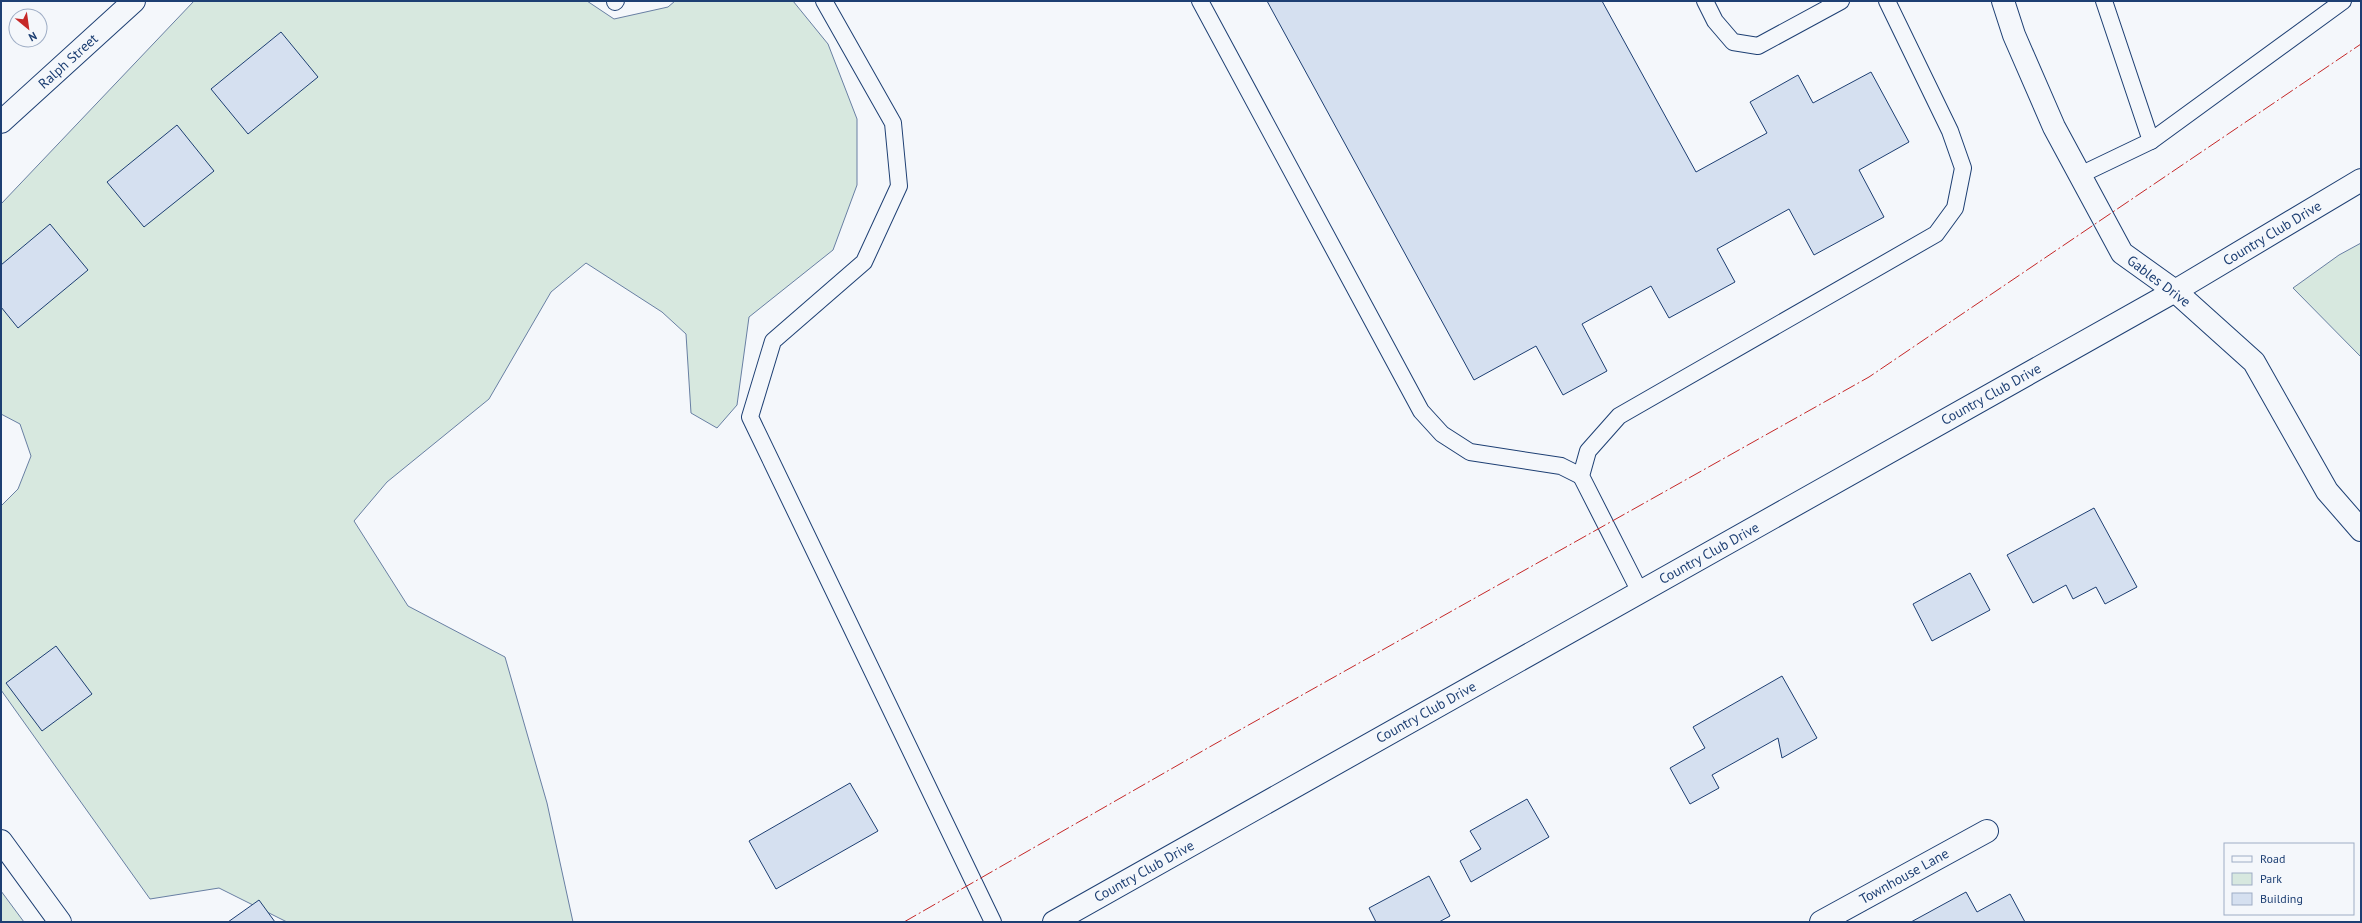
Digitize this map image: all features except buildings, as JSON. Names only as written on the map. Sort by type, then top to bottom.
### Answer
[{"type":"main road","name":"Ralph Street","points":[[1,122],[134,1]]},
{"type":"main road","name":"Gables Drive","points":[[2003,1],[2014,35],[2054,127],[2122,253],[2175,291],[2254,362],[2327,491],[2361,530]]},
{"type":"main road","name":"Country Club Drive","points":[[1054,922],[2175,291],[2361,180]]},
{"type":"main road","name":"Townhouse Lane","points":[[1821,922],[1987,831]]},
{"type":"main road","points":[[1,841],[60,922]]},
{"type":"lane","points":[[824,1],[893,123],[899,186],[864,262],[773,341],[750,417],[993,922]]},
{"type":"lane","points":[[1200,1],[1421,411],[1442,434],[1470,452],[1561,466],[1581,476],[1640,592]]},
{"type":"lane","points":[[1705,1],[1715,21],[1733,42],[1758,46],[1841,1]]},
{"type":"lane","points":[[1581,476],[1588,450],[1619,416],[1936,234],[1955,208],[1962,168],[1950,131],[1887,1]]},
{"type":"lane","points":[[2104,1],[2151,141]]},
{"type":"lane","points":[[2320,1],[2320,18]]},
{"type":"lane","points":[[2080,175],[2151,141],[2343,1]]},
{"type":"green space","points":[[194,1],[587,1],[614,19],[668,7],[675,1],[793,1],[828,44],[857,119],[857,185],[833,250],[749,317],[737,405],[717,428],[691,413],[686,334],[662,312],[586,263],[551,292],[489,399],[387,482],[354,521],[408,606],[505,657],[547,803],[573,922],[287,922],[219,888],[150,899],[1,690],[1,506],[18,489],[31,456],[20,424],[1,414],[1,204]]},
{"type":"green space","points":[[2361,243],[2361,357],[2293,288],[2339,255]]},
{"type":"green space","points":[[1,891],[24,922],[1,922]]},
{"type":"power","points":[[904,922],[1213,745],[1869,377],[2361,44]]}]
